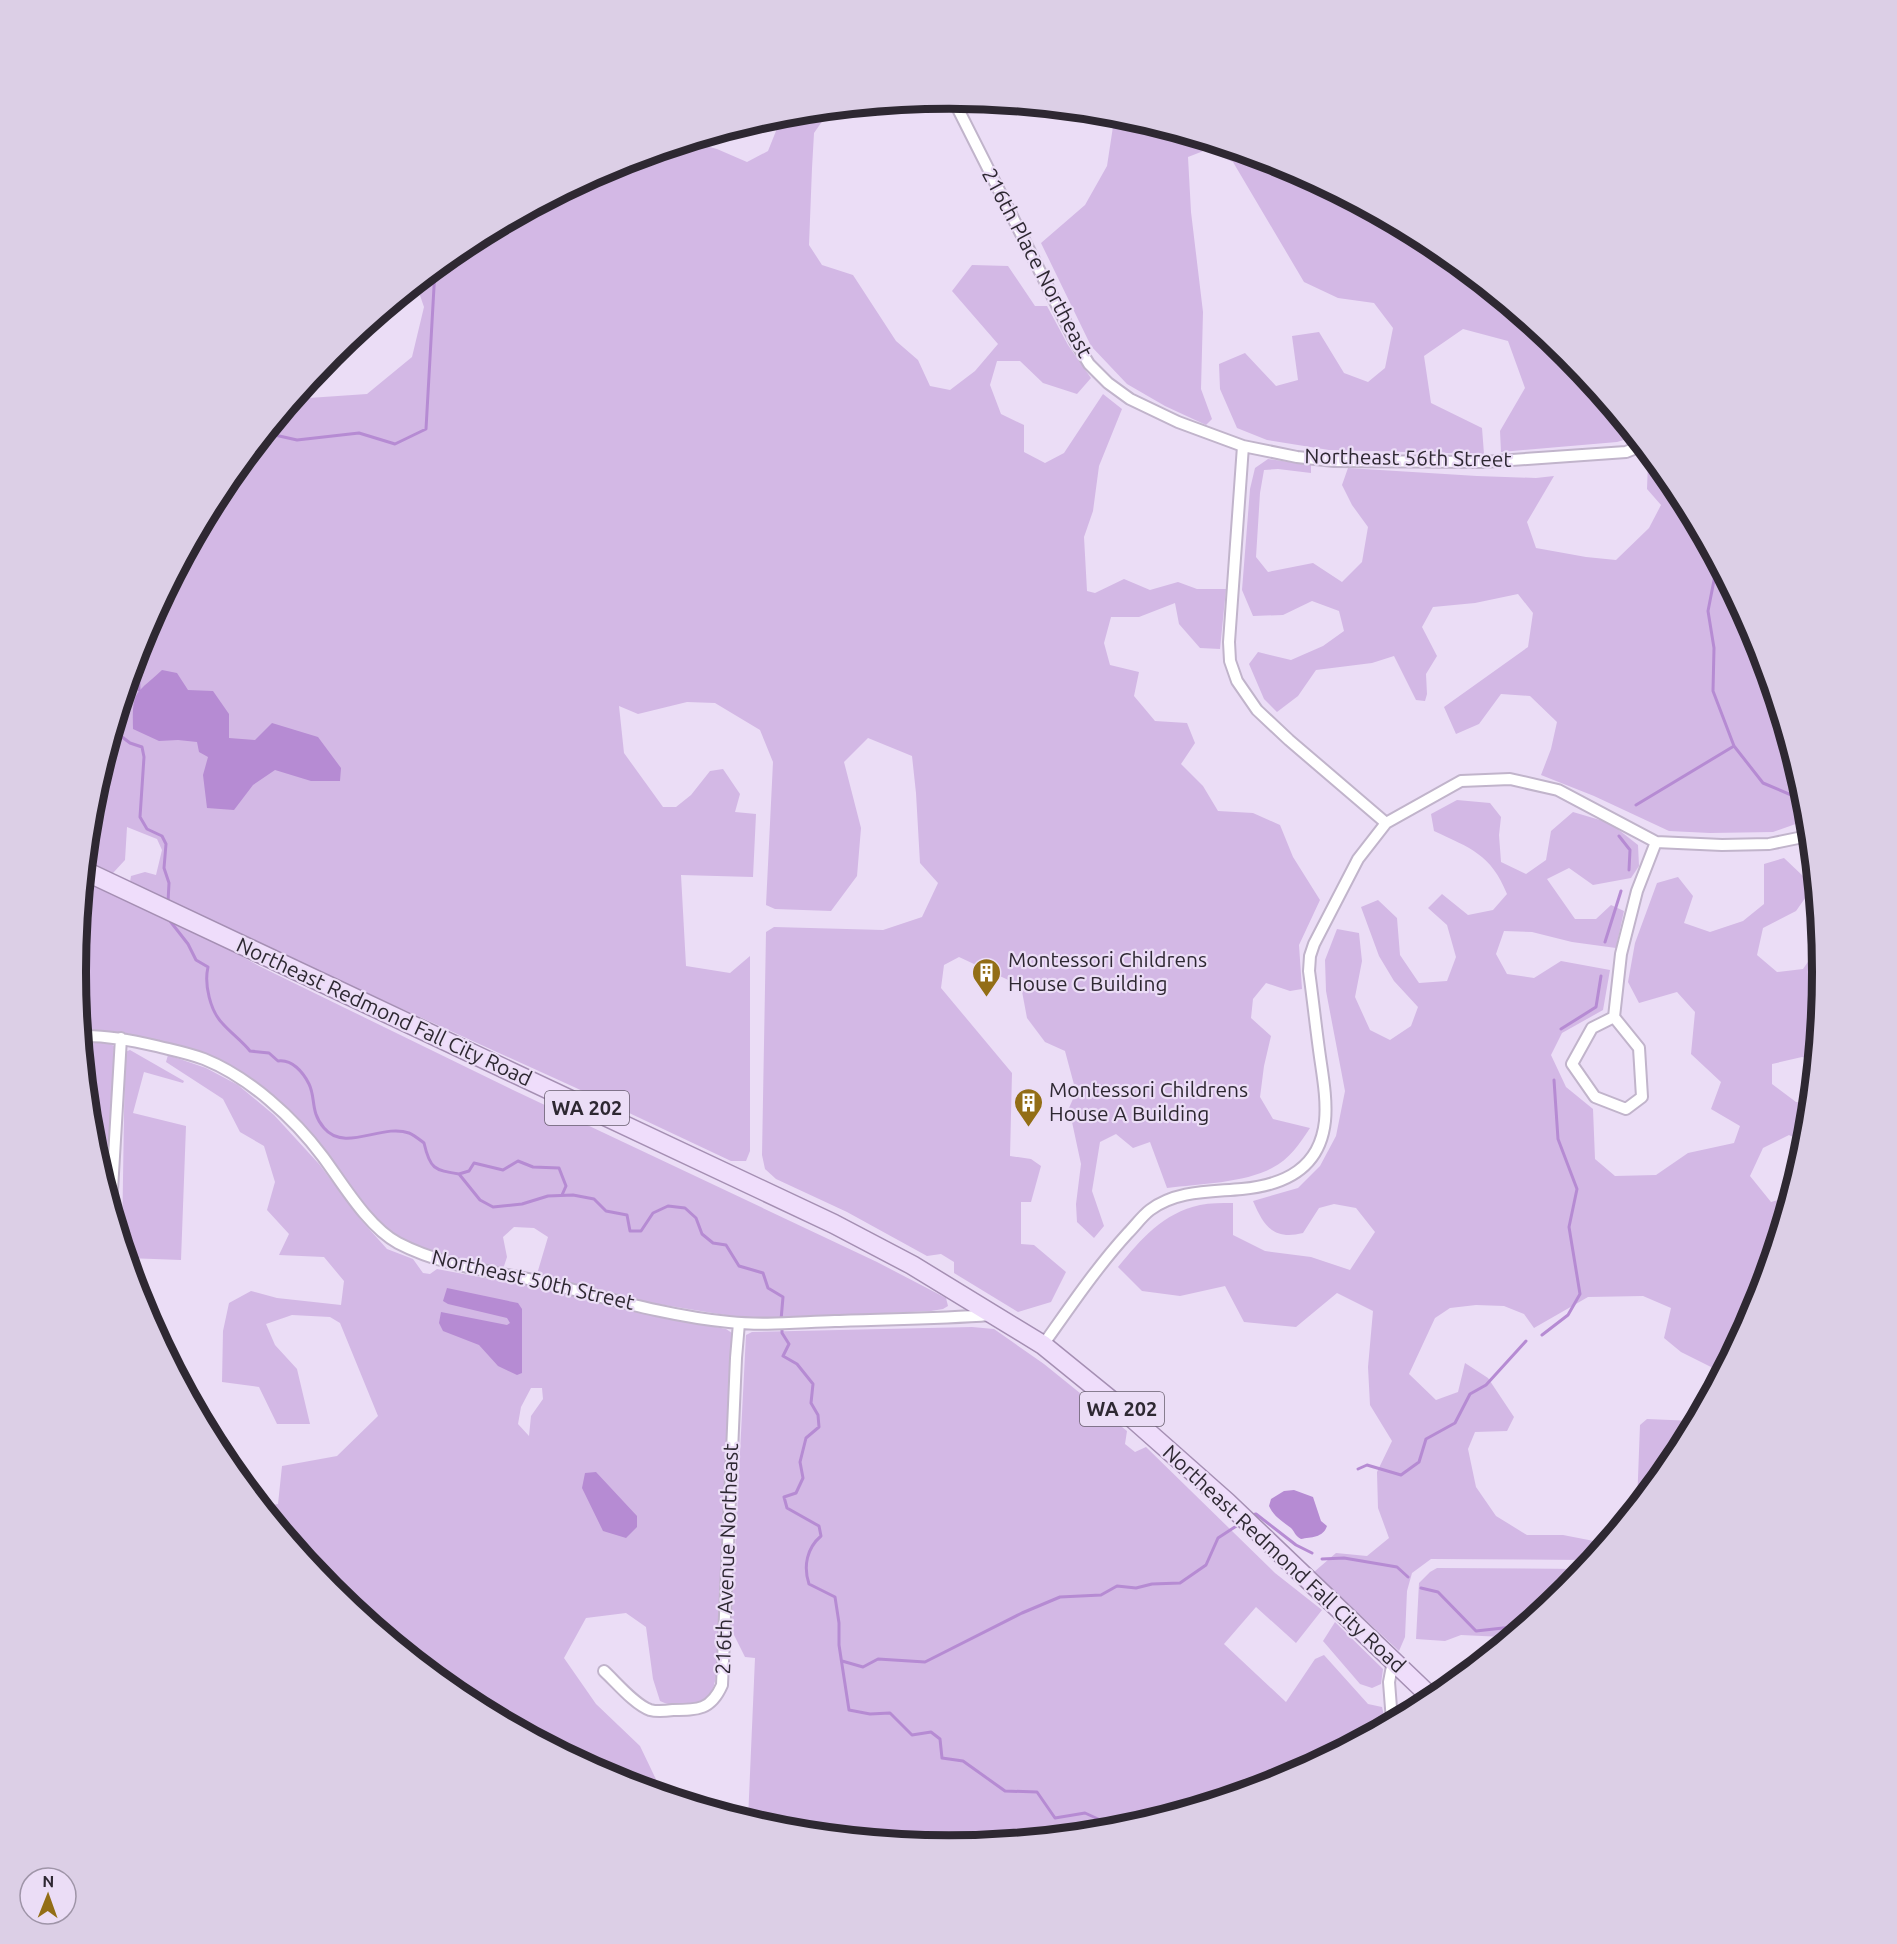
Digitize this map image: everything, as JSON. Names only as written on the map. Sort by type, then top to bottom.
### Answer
[{"type":"main road","name":"Northeast Redmond Fall City Road","points":[[91,875],[834,1224],[912,1265],[1042,1345],[1123,1410],[1241,1516],[1425,1692]]},
{"type":"street","name":"216th Place Northeast","points":[[958,109],[1037,268],[1089,363],[1108,383],[1130,399],[1178,422]]},
{"type":"street","name":"Northeast 56th Street","points":[[1178,422],[1243,446],[1297,457],[1334,461],[1471,462],[1626,452],[1634,449]]},
{"type":"street","points":[[1243,446],[1229,642],[1230,660],[1237,681],[1257,710],[1288,740],[1386,823]]},
{"type":"street","points":[[1042,1345],[1092,1275],[1150,1210],[1171,1198],[1183,1195],[1260,1188],[1283,1181],[1300,1170],[1312,1156],[1320,1141],[1325,1121],[1325,1102],[1309,971],[1310,956],[1318,935],[1358,860],[1386,823],[1461,780],[1510,779],[1558,790],[1656,842],[1722,845],[1769,844],[1800,836]]},
{"type":"street","points":[[1614,1017],[1592,1028],[1572,1064],[1595,1097],[1626,1109],[1642,1097],[1639,1048],[1614,1017],[1621,954],[1637,891],[1656,842]]},
{"type":"street","name":"Northeast 50th Street","points":[[88,1036],[121,1038],[204,1059],[261,1092],[320,1153],[350,1195],[377,1227],[395,1242],[419,1253],[463,1266],[701,1319],[739,1323],[779,1323],[947,1318],[992,1314]]},
{"type":"street","points":[[112,1184],[121,1038]]},
{"type":"street","name":"216th Avenue Northeast","points":[[604,1671],[641,1705],[652,1711],[698,1710],[710,1704],[717,1697],[722,1685],[739,1323]]},
{"type":"street","points":[[1391,1712],[1389,1682],[1393,1661]]},
{"type":"shaded area","points":[[824,118],[814,133],[809,245],[822,265],[853,275],[896,341],[918,360],[930,386],[950,390],[975,371],[998,344],[952,291],[972,265],[1008,266],[1035,306],[1047,306],[1068,345],[1091,378],[1077,394],[1043,383],[1020,361],[997,361],[990,385],[1001,414],[1024,425],[1024,452],[1045,463],[1064,453],[1103,394],[1122,409],[1099,466],[1093,511],[1084,537],[1087,591],[1095,593],[1124,579],[1150,590],[1178,582],[1197,589],[1226,589],[1220,649],[1200,648],[1179,624],[1175,603],[1139,617],[1111,617],[1104,643],[1110,665],[1139,672],[1134,696],[1155,721],[1187,723],[1195,743],[1181,764],[1203,786],[1218,811],[1253,813],[1280,825],[1293,857],[1320,900],[1299,945],[1302,989],[1290,991],[1266,983],[1253,999],[1251,1018],[1271,1036],[1260,1097],[1273,1119],[1310,1128],[1306,1134],[1294,1151],[1284,1160],[1261,1173],[1221,1182],[1167,1188],[1150,1142],[1133,1148],[1116,1134],[1100,1142],[1092,1191],[1104,1226],[1094,1238],[1077,1222],[1076,1204],[1081,1164],[1069,1108],[1076,1092],[1065,1051],[1045,1042],[1027,1018],[1021,986],[959,957],[944,965],[941,988],[1012,1073],[1010,1156],[1031,1159],[1041,1166],[1031,1202],[1021,1202],[1021,1244],[1034,1245],[1066,1272],[1051,1302],[1018,1312],[954,1273],[954,1262],[941,1254],[927,1256],[847,1212],[776,1179],[765,1169],[762,1155],[766,932],[774,927],[883,930],[922,917],[938,883],[920,863],[912,756],[868,738],[844,762],[861,828],[857,876],[831,911],[775,909],[766,905],[773,762],[760,730],[715,703],[687,702],[638,714],[619,706],[624,753],[663,807],[676,807],[691,795],[710,771],[723,769],[740,794],[735,812],[756,814],[753,877],[681,875],[686,966],[730,973],[750,956],[750,1151],[746,1161],[731,1161],[574,1087],[138,889],[130,882],[131,876],[145,872],[156,875],[162,850],[157,839],[127,827],[125,860],[113,873],[93,863],[102,804],[131,695],[174,590],[201,540],[231,493],[264,447],[304,398],[367,394],[412,357],[424,307],[418,291],[469,254],[567,198],[618,175],[702,145],[747,162],[768,151],[778,126]]},
{"type":"shaded area","points":[[1113,125],[1172,138],[1226,155],[1330,198],[1428,254],[1474,287],[1518,323],[1559,362],[1627,439],[1617,442],[1501,452],[1500,431],[1525,388],[1508,341],[1463,329],[1424,356],[1431,403],[1482,428],[1484,454],[1329,450],[1267,440],[1237,428],[1220,389],[1219,364],[1245,353],[1276,386],[1298,380],[1292,336],[1319,332],[1344,373],[1368,382],[1385,368],[1393,328],[1374,303],[1338,298],[1304,282],[1233,162],[1206,150],[1188,157],[1191,212],[1203,312],[1201,389],[1212,419],[1206,425],[1165,406],[1127,384],[1091,346],[1041,243],[1085,205],[1107,166]]},
{"type":"shaded area","points":[[1268,459],[1311,465],[1311,473],[1278,469],[1264,470],[1260,493],[1256,557],[1268,572],[1313,563],[1342,582],[1362,562],[1368,527],[1352,505],[1342,485],[1348,468],[1477,476],[1536,478],[1554,476],[1527,522],[1536,548],[1616,560],[1649,528],[1661,505],[1647,489],[1648,468],[1696,540],[1723,590],[1746,642],[1766,695],[1782,749],[1798,823],[1773,832],[1669,831],[1594,796],[1541,775],[1551,749],[1557,722],[1530,696],[1501,694],[1479,724],[1456,734],[1444,707],[1528,647],[1533,613],[1518,594],[1475,603],[1433,607],[1422,627],[1437,656],[1426,674],[1425,701],[1416,700],[1394,656],[1372,663],[1316,670],[1298,696],[1277,712],[1264,699],[1249,664],[1258,652],[1291,660],[1323,646],[1344,631],[1339,611],[1312,601],[1283,615],[1253,616],[1242,590],[1250,489],[1255,468]]},
{"type":"shaded area","points":[[162,670],[177,673],[188,690],[213,691],[229,714],[229,738],[255,740],[272,723],[318,737],[341,768],[340,781],[311,781],[275,770],[253,785],[234,810],[207,808],[203,775],[208,757],[199,752],[197,742],[159,741],[133,729],[133,707],[137,694]]},
{"type":"shaded area","points":[[1457,800],[1490,803],[1501,817],[1499,835],[1501,862],[1526,874],[1546,860],[1551,831],[1573,812],[1610,823],[1638,845],[1639,866],[1631,878],[1593,885],[1569,868],[1547,879],[1575,919],[1596,919],[1611,905],[1624,911],[1616,948],[1572,942],[1532,932],[1504,931],[1496,954],[1507,974],[1534,978],[1561,961],[1610,970],[1603,1010],[1562,1033],[1551,1055],[1566,1087],[1593,1109],[1595,1159],[1615,1176],[1656,1175],[1688,1153],[1734,1143],[1740,1126],[1711,1109],[1721,1082],[1691,1054],[1695,1012],[1677,992],[1639,1003],[1628,982],[1635,943],[1657,883],[1678,877],[1693,896],[1684,923],[1710,932],[1743,921],[1764,904],[1764,864],[1784,858],[1803,876],[1808,894],[1796,911],[1763,928],[1757,955],[1777,972],[1803,969],[1811,957],[1810,1028],[1807,1058],[1802,1057],[1772,1064],[1772,1084],[1796,1102],[1801,1102],[1795,1138],[1789,1135],[1763,1148],[1750,1176],[1771,1202],[1781,1199],[1766,1249],[1746,1302],[1712,1374],[1711,1367],[1681,1352],[1664,1338],[1671,1308],[1643,1296],[1588,1297],[1534,1328],[1524,1314],[1504,1306],[1476,1305],[1450,1308],[1435,1318],[1409,1374],[1436,1400],[1458,1392],[1465,1363],[1488,1378],[1514,1417],[1507,1431],[1475,1432],[1468,1449],[1476,1487],[1496,1516],[1527,1535],[1563,1535],[1597,1542],[1579,1560],[1431,1559],[1412,1573],[1407,1591],[1405,1637],[1399,1651],[1314,1572],[1336,1553],[1367,1556],[1389,1538],[1378,1508],[1377,1472],[1392,1441],[1370,1405],[1368,1367],[1373,1311],[1337,1293],[1296,1327],[1244,1322],[1225,1286],[1180,1296],[1142,1291],[1118,1267],[1144,1237],[1175,1214],[1200,1205],[1233,1203],[1233,1235],[1265,1251],[1311,1257],[1350,1270],[1375,1232],[1356,1208],[1334,1204],[1319,1208],[1303,1233],[1284,1235],[1277,1233],[1266,1224],[1253,1201],[1298,1188],[1320,1166],[1336,1136],[1345,1091],[1326,991],[1325,960],[1337,929],[1359,933],[1362,961],[1355,997],[1370,1030],[1390,1040],[1411,1026],[1418,1007],[1394,981],[1379,956],[1361,907],[1378,900],[1397,918],[1400,955],[1419,983],[1447,981],[1456,957],[1447,925],[1428,908],[1442,894],[1468,915],[1493,910],[1507,894],[1494,870],[1478,854],[1434,831],[1431,814]]},
{"type":"shaded area","points":[[90,884],[173,919],[259,966],[513,1090],[877,1262],[946,1298],[948,1306],[931,1311],[776,1318],[737,1317],[646,1302],[537,1274],[548,1237],[534,1228],[514,1227],[503,1237],[507,1257],[503,1269],[419,1248],[392,1233],[375,1217],[325,1155],[270,1095],[169,1044],[126,1033],[87,1030],[87,916]]},
{"type":"shaded area","points":[[88,1041],[107,1042],[114,1046],[108,1166],[93,1085]]},
{"type":"shaded area","points":[[130,1050],[184,1081],[183,1083],[144,1072],[133,1113],[186,1126],[181,1260],[135,1258],[122,1220],[125,1052]]},
{"type":"shaded area","points":[[168,1055],[206,1068],[238,1085],[274,1115],[319,1164],[361,1220],[387,1249],[413,1259],[423,1273],[430,1274],[437,1269],[554,1291],[645,1313],[726,1329],[732,1333],[716,1676],[710,1695],[686,1706],[660,1701],[653,1679],[646,1627],[626,1613],[586,1618],[564,1658],[596,1704],[640,1746],[658,1784],[567,1746],[517,1719],[469,1690],[423,1657],[379,1621],[338,1582],[271,1505],[278,1504],[282,1466],[337,1456],[378,1416],[340,1323],[330,1317],[292,1315],[266,1324],[275,1345],[297,1369],[310,1424],[277,1424],[259,1387],[222,1382],[223,1331],[229,1303],[251,1291],[277,1298],[341,1305],[344,1281],[324,1257],[279,1255],[289,1234],[267,1210],[275,1182],[264,1146],[240,1132],[223,1099],[166,1062]],"holes":[[[531,1388],[542,1388],[543,1399],[531,1416],[529,1436],[518,1424],[521,1407]]]},
{"type":"shaded area","points":[[447,1288],[518,1303],[522,1309],[522,1373],[517,1375],[498,1366],[479,1345],[443,1331],[439,1323],[441,1312],[507,1325],[510,1323],[507,1318],[448,1304],[443,1301]]},
{"type":"shaded area","points":[[972,1327],[994,1329],[1044,1364],[1127,1431],[1125,1444],[1135,1452],[1146,1447],[1275,1573],[1322,1610],[1296,1643],[1256,1607],[1224,1644],[1286,1702],[1315,1659],[1324,1655],[1368,1704],[1382,1707],[1384,1716],[1330,1746],[1226,1789],[1172,1806],[1061,1828],[948,1835],[892,1833],[836,1828],[748,1811],[755,1658],[745,1657],[731,1629],[746,1335],[752,1332]]},
{"type":"shaded area","points":[[1647,1419],[1685,1421],[1638,1491],[1640,1425]]},
{"type":"shaded area","points":[[596,1472],[637,1516],[637,1527],[626,1538],[603,1531],[582,1488],[585,1473]]},
{"type":"shaded area","points":[[1294,1490],[1313,1497],[1321,1521],[1327,1526],[1320,1535],[1301,1539],[1271,1510],[1269,1506],[1271,1499],[1284,1491]]},
{"type":"shaded area","points":[[1437,1568],[1571,1569],[1499,1637],[1461,1635],[1445,1641],[1416,1639],[1419,1583]]},
{"type":"shaded area","points":[[1335,1622],[1383,1669],[1381,1684],[1372,1688],[1360,1684],[1323,1641]]},
{"type":"waterway","points":[[274,435],[297,440],[359,433],[395,444],[426,429],[434,279]]},
{"type":"waterway","points":[[1715,575],[1708,611],[1714,648],[1713,691],[1734,746],[1763,783],[1793,796]]},
{"type":"waterway","points":[[139,675],[139,690]]},
{"type":"waterway","points":[[119,735],[130,743],[142,747],[144,757],[140,817],[147,829],[162,836],[166,844],[164,868],[169,883],[168,902]]},
{"type":"waterway","points":[[1636,805],[1734,746]]},
{"type":"waterway","points":[[1619,836],[1630,850],[1629,870]]},
{"type":"waterway","points":[[1605,942],[1621,891]]},
{"type":"waterway","points":[[170,918],[196,960],[208,967],[209,997],[218,1019],[250,1051],[269,1053],[278,1061],[288,1062],[300,1071],[307,1079],[311,1089],[315,1111],[320,1122],[333,1135],[353,1138],[398,1131],[409,1133],[424,1143],[428,1158],[434,1167],[459,1174],[480,1200],[493,1207],[522,1204],[548,1196],[573,1195],[594,1199],[606,1211],[627,1215],[630,1231],[641,1231],[653,1213],[668,1206],[685,1208],[696,1218],[702,1234],[713,1243],[726,1245],[739,1266],[763,1273],[768,1288],[783,1297],[781,1320]]},
{"type":"waterway","points":[[1561,1029],[1596,1007],[1601,976]]},
{"type":"waterway","points":[[1542,1335],[1568,1315],[1580,1294],[1569,1227],[1577,1189],[1558,1139],[1554,1080]]},
{"type":"waterway","points":[[459,1174],[469,1171],[474,1163],[503,1170],[518,1161],[533,1167],[559,1168],[566,1186],[562,1195]]},
{"type":"waterway","points":[[782,1327],[782,1333],[789,1344],[783,1356],[797,1364],[813,1384],[811,1403],[818,1415],[819,1427],[806,1438],[800,1462],[803,1478],[796,1493],[784,1497],[787,1508],[819,1526],[821,1536],[809,1552],[806,1571],[809,1584],[835,1597],[839,1623],[839,1645],[849,1710],[870,1714],[890,1713],[912,1735],[931,1732],[940,1739],[942,1758],[963,1761],[1005,1791],[1037,1792],[1055,1818],[1085,1813],[1102,1821]]},
{"type":"waterway","points":[[1358,1469],[1367,1465],[1401,1475],[1419,1462],[1426,1439],[1455,1423],[1470,1394],[1486,1385],[1526,1341]]},
{"type":"waterway","points":[[1251,1515],[1256,1514],[1296,1545],[1312,1553]]},
{"type":"waterway","points":[[842,1661],[863,1667],[878,1659],[925,1662],[1022,1613],[1060,1597],[1101,1595],[1117,1586],[1136,1588],[1152,1584],[1180,1583],[1206,1565],[1218,1538],[1241,1523]]},
{"type":"waterway","points":[[1322,1559],[1344,1558],[1397,1567],[1408,1577]]},
{"type":"waterway","points":[[1421,1588],[1438,1592],[1476,1631],[1510,1627]]},
{"type":"place","name":"Montessori Childrens House C Building","points":[[987,998]]},
{"type":"place","name":"Montessori Childrens House A Building","points":[[1028,1128]]}]
